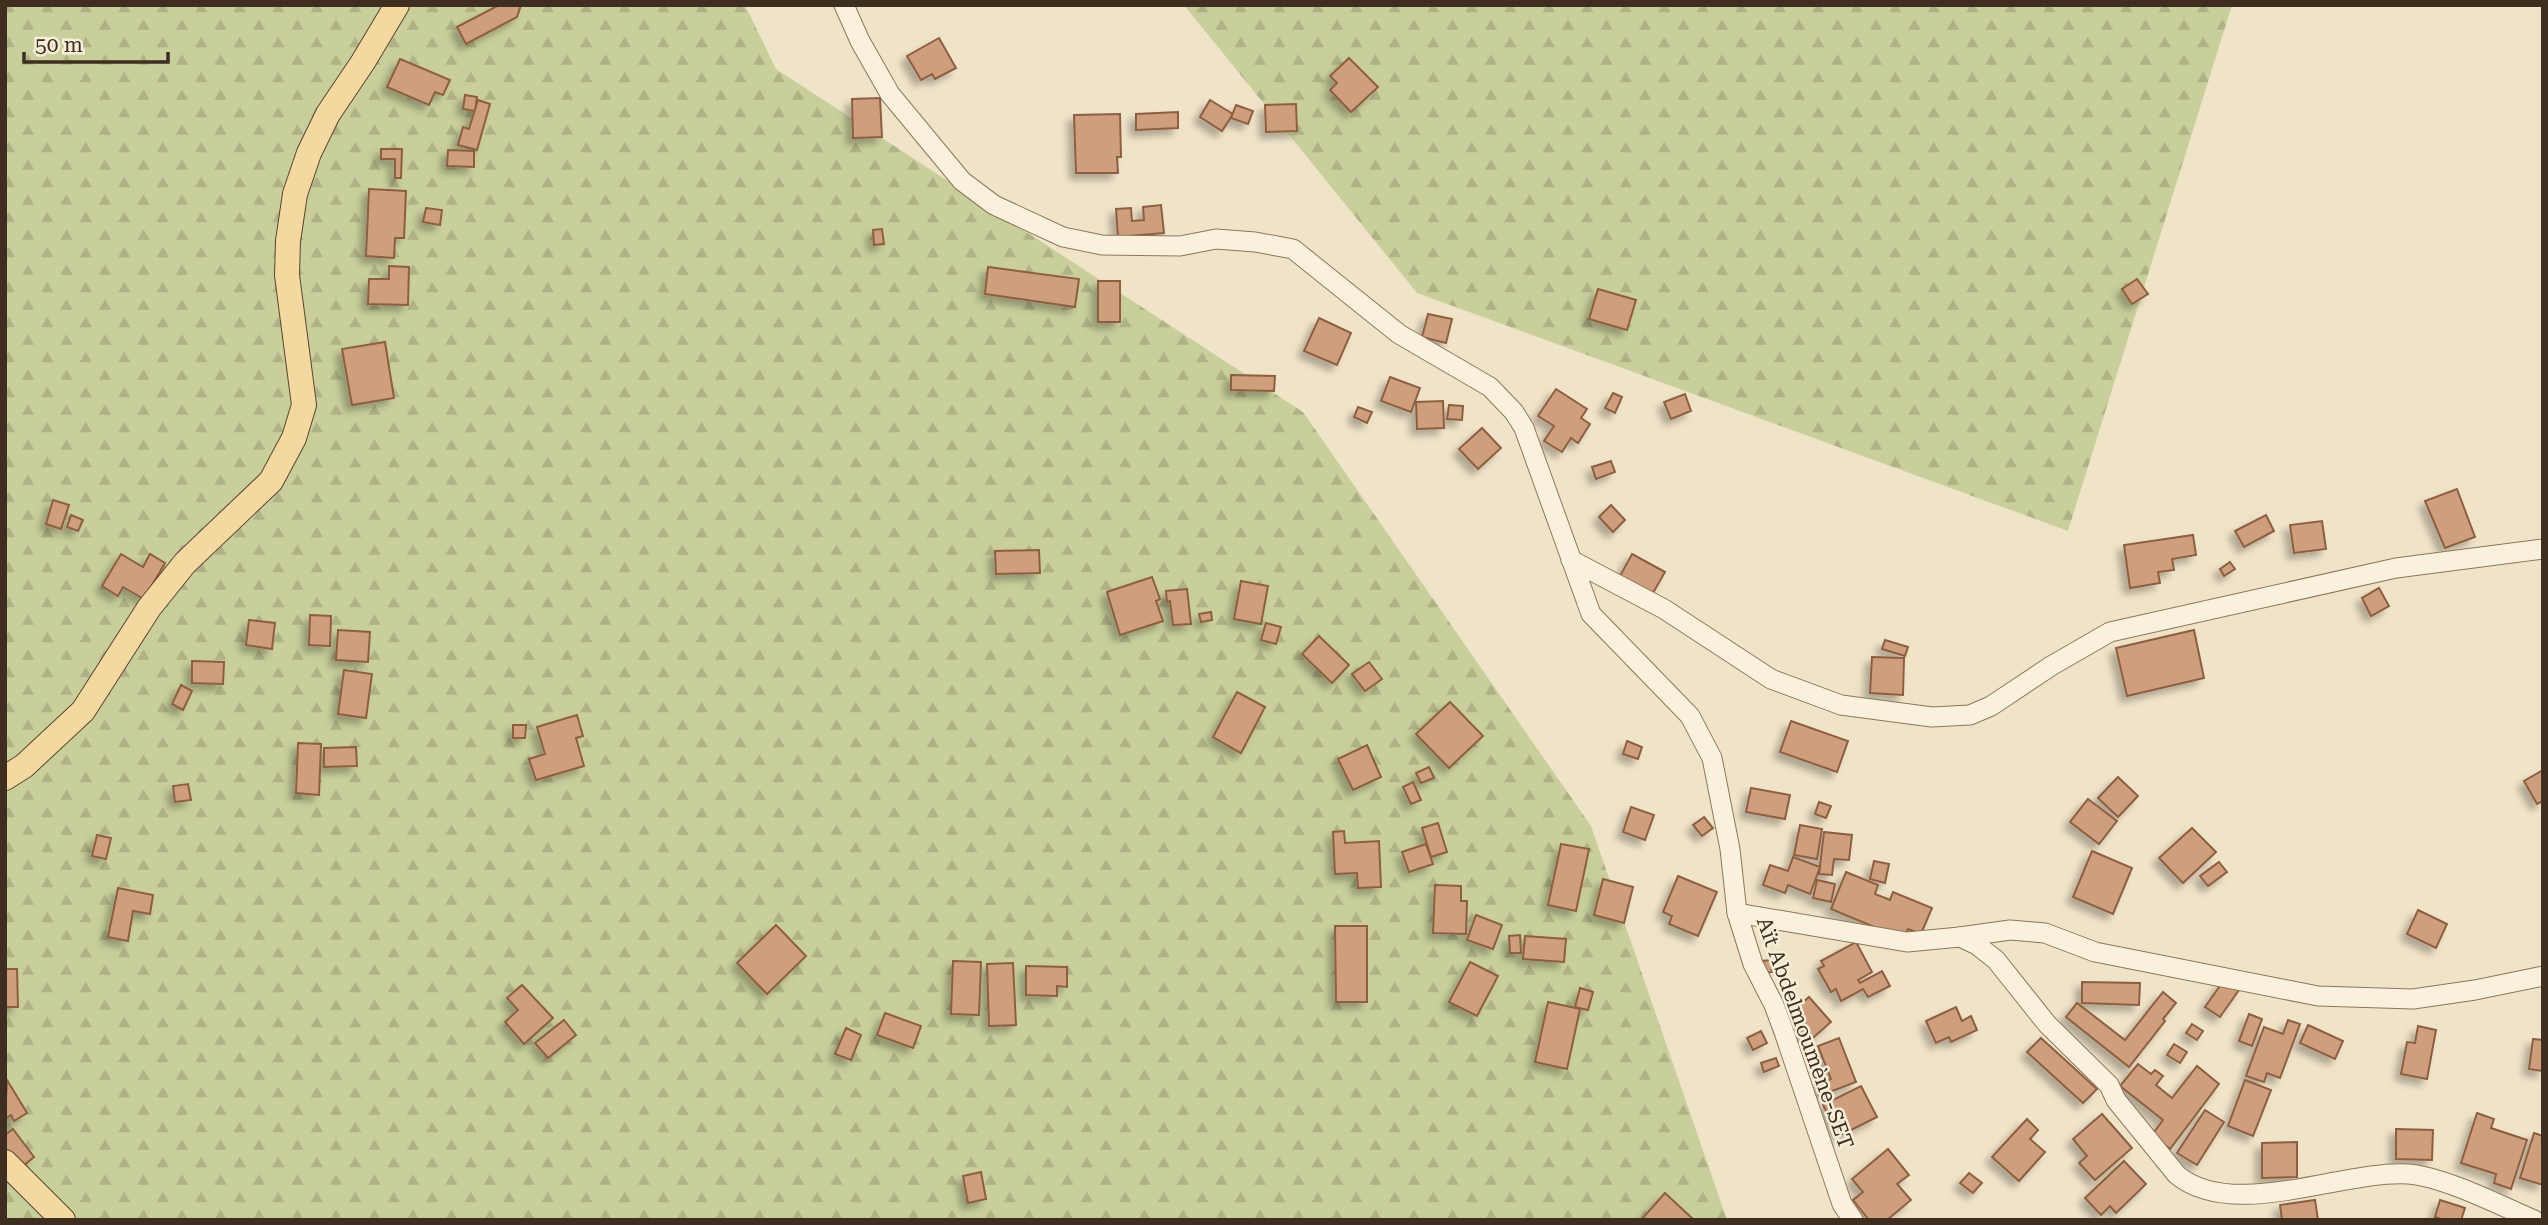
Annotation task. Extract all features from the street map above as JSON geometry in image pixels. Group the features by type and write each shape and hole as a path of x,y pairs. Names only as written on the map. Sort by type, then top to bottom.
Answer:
{"main road":[{"path":"5,778 24,766 83,711 149,608 185,563 271,481 295,438 304,405 288,275 288,241 295,194 309,153 328,114 397,5"},
{"path":"5,1162 63,1220"}],"street":[{"name":"Aït Abdelmoumène-SET","path":"844,5 860,41 890,94 962,181 994,205 1063,237 1102,245 1180,246 1216,239 1293,249 1399,334 1490,387 1514,412 1524,428 1591,614 1690,716 1712,758 1730,849 1737,913 1754,964 1784,1032 1842,1204 1853,1220"},
{"path":"1571,560 1664,609 1771,679 1841,705 1932,717 1970,715 1991,706 2051,666 2110,632 2396,568 2543,549"},
{"path":"1737,913 1907,942 2010,930 2045,933 2095,952 2318,996 2413,999 2543,976"},
{"path":"1960,937 1977,945 1996,960 2047,1024 2109,1085 2116,1100 2185,1182 2205,1190 2237,1194 2276,1192 2384,1174 2410,1174 2467,1192 2534,1220"}],"green space":[{"path":"5,5 745,5 776,69 1303,412 1591,826 1727,1220 5,1220"},
{"path":"1184,5 2232,5 2068,531 1417,293"}],"building":[{"path":"499,5 521,5 517,17 466,44 457,27"},
{"path":"939,38 956,68 935,79 932,74 921,80 907,56"},
{"path":"1349,58 1378,87 1351,112 1330,90 1337,83 1330,76"},
{"path":"400,59 450,80 443,95 435,92 429,105 387,87"},
{"path":"465,95 477,97 475,111 463,109"},
{"path":"880,98 882,137 853,138 852,99"},
{"path":"478,100 490,104 477,150 458,145 463,127 469,129"},
{"path":"1210,100 1233,114 1222,131 1200,117"},
{"path":"1296,104 1297,131 1266,132 1265,105"},
{"path":"1236,105 1253,111 1248,124 1231,118"},
{"path":"1178,112 1178,128 1136,130 1136,114"},
{"path":"1120,114 1121,157 1117,157 1118,173 1076,173 1074,115"},
{"path":"381,149 402,149 401,178 395,178 395,159 381,159"},
{"path":"448,150 474,151 474,167 447,166"},
{"path":"369,189 406,191 404,238 395,238 394,258 366,256"},
{"path":"1161,205 1164,233 1118,237 1116,209 1131,208 1132,221 1144,220 1143,207"},
{"path":"426,208 442,210 440,225 423,222"},
{"path":"882,229 884,244 874,245 873,230"},
{"path":"389,266 409,267 408,305 368,304 369,279 389,279"},
{"path":"988,267 1079,279 1075,307 985,294"},
{"path":"2137,279 2148,294 2132,304 2122,289"},
{"path":"1098,281 1120,281 1120,322 1098,322"},
{"path":"1598,289 1636,300 1627,330 1589,319"},
{"path":"1428,314 1452,319 1446,343 1422,337"},
{"path":"1319,318 1351,333 1337,365 1304,351"},
{"path":"385,342 394,398 352,405 342,349"},
{"path":"1231,375 1275,376 1274,391 1231,390"},
{"path":"1390,377 1420,388 1411,412 1381,401"},
{"path":"1556,389 1587,409 1581,418 1590,424 1578,443 1571,438 1562,452 1544,441 1554,426 1538,416"},
{"path":"1613,393 1622,397 1615,413 1605,408"},
{"path":"1685,394 1691,411 1671,419 1664,402"},
{"path":"1443,401 1444,428 1417,429 1416,402"},
{"path":"1449,405 1463,406 1462,420 1447,419"},
{"path":"1358,407 1372,412 1367,423 1354,417"},
{"path":"1482,428 1501,448 1478,469 1459,449"},
{"path":"1611,461 1615,472 1596,479 1592,467"},
{"path":"2457,489 2475,537 2445,548 2425,501"},
{"path":"53,500 69,505 61,529 46,524"},
{"path":"1611,505 1625,520 1613,532 1599,517"},
{"path":"71,515 83,520 78,531 67,527"},
{"path":"2266,515 2274,531 2244,547 2235,531"},
{"path":"2322,521 2326,549 2294,553 2290,525"},
{"path":"2193,535 2196,555 2172,559 2174,570 2158,572 2160,583 2130,588 2124,545"},
{"path":"1039,550 1040,573 996,574 995,551"},
{"path":"121,554 143,567 150,554 165,563 144,599 123,587 118,596 102,586"},
{"path":"1632,554 1665,572 1653,593 1620,576"},
{"path":"2230,562 2235,569 2224,576 2220,569"},
{"path":"1152,577 1160,599 1156,601 1163,621 1120,635 1107,592"},
{"path":"1241,581 1268,586 1261,624 1234,619"},
{"path":"2379,588 2389,606 2371,616 2362,598"},
{"path":"1187,589 1191,624 1173,625 1166,591"},
{"path":"1211,612 1212,620 1201,622 1199,614"},
{"path":"310,615 331,616 330,646 309,645"},
{"path":"249,620 275,623 272,649 246,645"},
{"path":"1266,623 1281,627 1276,644 1261,640"},
{"path":"338,630 370,632 368,662 336,660"},
{"path":"2194,630 2204,678 2127,696 2116,648"},
{"path":"1319,636 1349,665 1332,683 1302,654"},
{"path":"1885,640 1908,647 1905,656 1882,649"},
{"path":"1872,657 1904,658 1903,695 1870,693"},
{"path":"192,661 224,662 223,684 192,683"},
{"path":"1369,662 1382,679 1365,691 1352,674"},
{"path":"344,670 372,674 366,718 338,714"},
{"path":"181,685 192,691 183,710 172,704"},
{"path":"1237,692 1265,707 1241,753 1213,737"},
{"path":"1450,702 1483,736 1449,768 1416,734"},
{"path":"577,715 583,736 576,738 584,766 536,780 529,759 545,754 537,727"},
{"path":"1791,721 1848,741 1837,772 1780,752"},
{"path":"513,725 526,725 525,738 513,738"},
{"path":"1627,741 1642,747 1638,759 1623,754"},
{"path":"298,743 321,744 319,795 296,793"},
{"path":"1367,745 1381,777 1353,790 1338,759"},
{"path":"356,747 357,766 324,767 324,748"},
{"path":"1429,767 1434,778 1421,783 1416,773"},
{"path":"2543,770 2543,801 2537,804 2524,781"},
{"path":"2118,777 2138,796 2118,817 2098,798"},
{"path":"1413,782 1421,800 1411,804 1403,787"},
{"path":"188,784 191,800 175,802 173,786"},
{"path":"1751,788 1790,795 1785,819 1746,812"},
{"path":"2088,799 2117,821 2099,844 2070,822"},
{"path":"1819,802 1831,806 1826,818 1815,814"},
{"path":"1631,807 1654,815 1645,840 1623,832"},
{"path":"1704,817 1713,828 1702,836 1693,825"},
{"path":"1438,823 1447,852 1431,857 1422,828"},
{"path":"1800,825 1822,829 1817,859 1794,855"},
{"path":"2192,828 2216,852 2183,883 2159,858"},
{"path":"1344,831 1345,843 1379,841 1381,887 1358,888 1357,873 1335,874 1333,832"},
{"path":"1824,832 1852,835 1849,860 1834,859 1832,875 1819,874"},
{"path":"97,835 111,838 106,859 92,856"},
{"path":"1426,844 1433,864 1409,872 1402,852"},
{"path":"1561,844 1589,849 1576,911 1548,905"},
{"path":"2092,851 2132,868 2113,914 2073,897"},
{"path":"1793,857 1820,867 1810,894 1788,885 1785,893 1763,885 1770,865 1788,871"},
{"path":"1874,861 1889,864 1885,883 1870,879"},
{"path":"2219,862 2227,872 2208,886 2200,876"},
{"path":"1846,872 1878,885 1875,894 1890,900 1893,892 1932,908 1921,934 1908,929 1903,939 1831,909"},
{"path":"1678,876 1717,892 1698,936 1669,924 1672,916 1663,912"},
{"path":"1603,879 1633,887 1624,923 1594,915"},
{"path":"1817,880 1835,884 1831,902 1813,898"},
{"path":"1435,885 1461,886 1461,901 1467,901 1466,934 1433,933"},
{"path":"118,888 153,895 150,914 133,911 128,941 108,937"},
{"path":"2418,910 2447,924 2436,948 2407,934"},
{"path":"1476,915 1502,925 1493,949 1467,940"},
{"path":"776,925 806,956 767,994 737,963"},
{"path":"1335,926 1367,926 1367,1002 1336,1002"},
{"path":"1520,935 1521,953 1510,953 1509,936"},
{"path":"1525,936 1566,939 1564,962 1523,959"},
{"path":"1856,942 1872,972 1858,980 1860,983 1882,971 1890,986 1868,997 1863,989 1841,1001 1836,989 1831,992 1818,969 1824,966 1821,961"},
{"path":"1771,960 1772,972 1764,973 1762,961"},
{"path":"953,961 981,962 979,1015 951,1014"},
{"path":"1470,962 1498,976 1477,1016 1449,1002"},
{"path":"1013,963 1016,1025 989,1026 987,964"},
{"path":"1026,966 1067,967 1067,987 1057,986 1057,996 1026,995"},
{"path":"5,969 17,969 18,1007 5,1007"},
{"path":"2224,980 2239,990 2220,1017 2205,1007"},
{"path":"2082,982 2140,983 2139,1005 2082,1003"},
{"path":"522,985 553,1018 524,1044 505,1022 518,1010 507,998"},
{"path":"1580,988 1593,992 1588,1010 1575,1007"},
{"path":"2163,992 2176,1003 2129,1067 2066,1017 2077,1003 2125,1040"},
{"path":"1809,997 1831,1022 1808,1042 1786,1017"},
{"path":"1548,1002 1580,1009 1567,1069 1535,1062"},
{"path":"1956,1007 1962,1021 1971,1016 1977,1030 1951,1042 1949,1037 1936,1043 1926,1021"},
{"path":"885,1013 921,1026 913,1048 877,1035"},
{"path":"2249,1014 2262,1019 2252,1046 2239,1041"},
{"path":"564,1020 576,1035 548,1058 535,1043"},
{"path":"2288,1020 2300,1024 2280,1078 2267,1073 2264,1082 2246,1076 2264,1027 2283,1034"},
{"path":"2192,1024 2203,1031 2197,1040 2186,1033"},
{"path":"2308,1025 2343,1041 2335,1059 2300,1043"},
{"path":"2418,1026 2436,1030 2427,1079 2401,1074 2407,1042 2415,1043"},
{"path":"846,1028 861,1035 851,1060 835,1054"},
{"path":"1761,1031 1767,1043 1753,1050 1747,1038"},
{"path":"1839,1038 1856,1082 1819,1096 1815,1086 1831,1079 1818,1046"},
{"path":"2041,1038 2097,1089 2083,1103 2027,1052"},
{"path":"2533,1039 2543,1040 2543,1071 2529,1069"},
{"path":"2174,1044 2187,1052 2180,1063 2167,1055"},
{"path":"1776,1058 1779,1066 1764,1072 1761,1063"},
{"path":"2138,1064 2151,1074 2155,1070 2163,1076 2156,1085 2172,1098 2197,1066 2219,1084 2170,1149 2152,1135 2163,1120 2120,1086"},
{"path":"7,1080 27,1113 14,1121 11,1115 5,1119"},
{"path":"2245,1080 2271,1090 2253,1136 2228,1126"},
{"path":"1861,1086 1877,1117 1839,1136 1823,1105"},
{"path":"2205,1110 2224,1122 2197,1165 2177,1153"},
{"path":"2477,1113 2494,1119 2491,1128 2527,1140 2511,1189 2494,1183 2496,1174 2461,1163"},
{"path":"2102,1114 2132,1148 2095,1180 2079,1163 2087,1156 2073,1139"},
{"path":"2027,1119 2038,1130 2030,1139 2045,1152 2019,1181 1992,1157"},
{"path":"13,1129 34,1157 6,1180 5,1135"},
{"path":"2396,1129 2433,1130 2432,1160 2396,1159"},
{"path":"2534,1133 2543,1136 2543,1185 2520,1178"},
{"path":"2297,1142 2297,1177 2262,1178 2262,1143"},
{"path":"1888,1149 1909,1175 1897,1184 1911,1200 1887,1220 1869,1220 1853,1200 1863,1192 1852,1179"},
{"path":"2124,1161 2146,1184 2116,1213 2110,1206 2101,1215 2085,1198"},
{"path":"981,1172 986,1199 968,1203 963,1176"},
{"path":"1969,1173 1982,1183 1973,1193 1960,1183"},
{"path":"1665,1193 1693,1219 1693,1220 1641,1220"},
{"path":"2315,1200 2318,1220 2282,1220 2280,1205"},
{"path":"2440,1200 2465,1208 2461,1220 2435,1217"}]}
